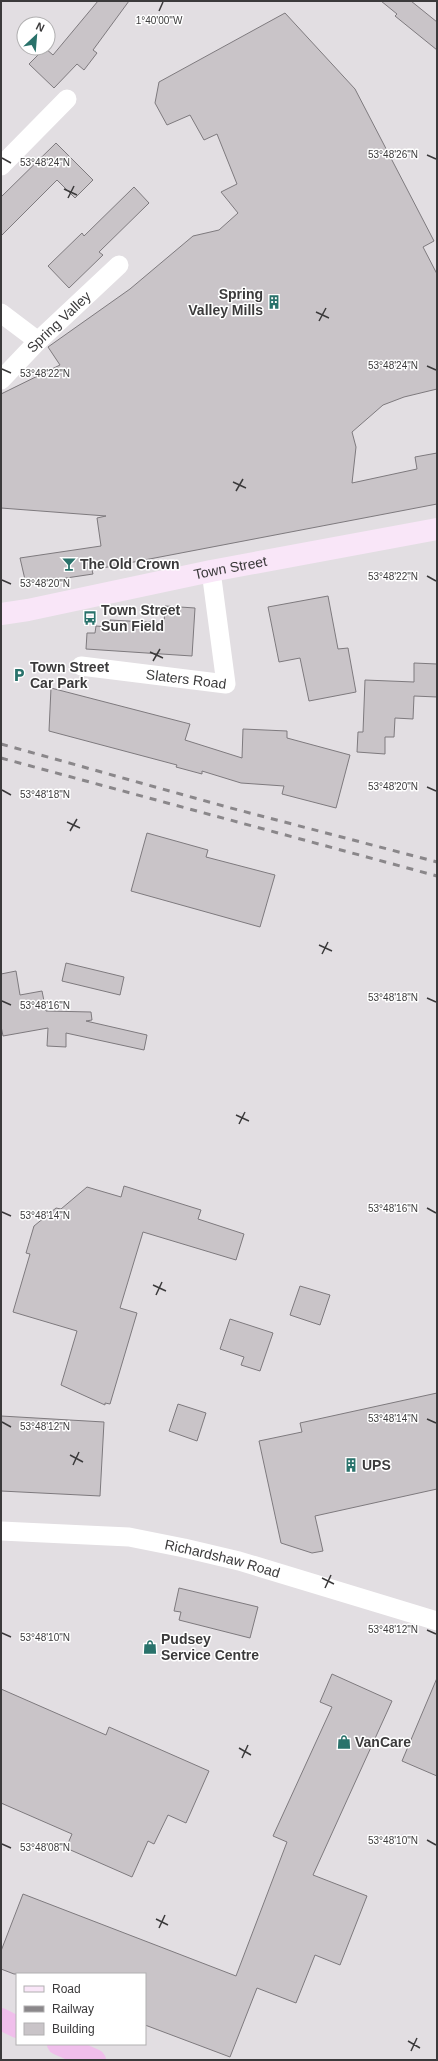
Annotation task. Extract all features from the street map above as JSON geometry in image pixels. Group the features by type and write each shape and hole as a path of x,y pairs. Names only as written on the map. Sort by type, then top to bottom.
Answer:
{"highway":[{"path":"1,2019 16,2026"},
{"path":"60,2045 95,2060"}],"main road":[{"name":"Town Street","path":"1,614 28,610 211,571 437,529"}],"street":[{"path":"1,166 67,99"},
{"name":"Spring Valley","path":"1,380 38,341 119,265"},
{"path":"1,313 38,341"},
{"name":"Slaters Road","path":"80,666 226,684 211,571"},
{"name":"Richardshaw Road","path":"1,1531 129,1538 184,1548 239,1561 437,1621"}],"building":[{"path":"98,1 129,1 93,50 97,53 84,70 77,64 54,88 29,64 37,56 56,56 56,51"},
{"path":"381,1 411,1 437,22 437,50 395,16 397,14"},
{"name":"Spring Valley Mills","path":"285,13 355,89 434,241 423,247 437,274 437,389 404,397 383,405 352,432 356,447 352,483 417,469 415,457 437,453 437,504 92,570 93,574 26,584 20,558 101,546 97,518 106,516 1,508 1,394 60,365 48,347 130,289 193,236 219,230 238,213 221,192 237,184 217,134 204,140 190,115 167,125 155,103 159,82"},
{"path":"56,143 93,180 75,198 57,180 1,236 1,197"},
{"path":"134,187 149,203 99,252 103,255 69,288 48,266 82,233 84,236"},
{"path":"328,596 338,649 348,648 356,692 309,701 300,658 279,662 268,607"},
{"path":"165,606 195,608 192,656 86,649 87,633 95,633 96,626 109,627 110,620 164,623"},
{"path":"414,663 437,664 437,697 414,696 413,719 395,718 394,737 385,737 385,754 357,752 358,732 363,732 365,680 414,682"},
{"path":"51,688 190,724 185,740 242,758 243,729 287,731 287,738 350,755 336,808 282,794 284,786 241,783 202,771 202,774 176,767 177,765 49,731"},
{"path":"147,833 208,850 206,857 275,875 260,927 131,891"},
{"path":"66,963 124,977 120,995 62,981"},
{"path":"16,971 20,995 42,991 46,1011 91,1012 92,1020 86,1021 147,1035 144,1050 66,1033 66,1047 47,1046 48,1028 3,1036 1,1026 1,974"},
{"path":"124,1186 201,1210 198,1219 244,1234 236,1260 143,1232 120,1308 137,1313 110,1404 105,1403 105,1405 61,1385 77,1331 13,1312 30,1254 26,1253 34,1226 56,1208 61,1209 87,1187 121,1197"},
{"path":"300,1286 330,1295 320,1325 290,1315"},
{"path":"230,1319 273,1333 260,1371 241,1365 244,1357 220,1349"},
{"name":"UPS","path":"437,1393 437,1489 315,1516 323,1551 312,1553 281,1543 259,1441 302,1432 300,1423"},
{"path":"178,1404 206,1413 197,1441 169,1431"},
{"path":"1,1416 104,1422 100,1496 1,1491"},
{"path":"179,1588 258,1607 250,1638 179,1620 181,1612 174,1611"},
{"path":"332,1674 392,1701 313,1875 367,1896 340,1965 315,1955 296,2003 257,1988 230,2057 146,2025 146,1973 14,1974 1,1969 1,1951 23,1894 236,1976 287,1842 273,1836 332,1707 320,1702"},
{"path":"437,1678 437,1776 402,1761"},
{"path":"1,1689 106,1735 109,1727 209,1771 186,1823 168,1815 154,1844 148,1841 132,1877 66,1848 72,1834 1,1803"}],"railway":[{"path":"1,744 227,807 437,862"},
{"path":"1,758 437,876"}],"place":[{"name":"Spring Valley Mills","path":"274,302"},
{"name":"The Old Crown","path":"69,564"},
{"name":"Town Street Sun Field","path":"90,618"},
{"name":"Town Street Car Park","path":"19,675"},
{"name":"UPS","path":"351,1465"},
{"name":"Pudsey Service Centre","path":"150,1647"},
{"name":"VanCare","path":"344,1742"}]}
